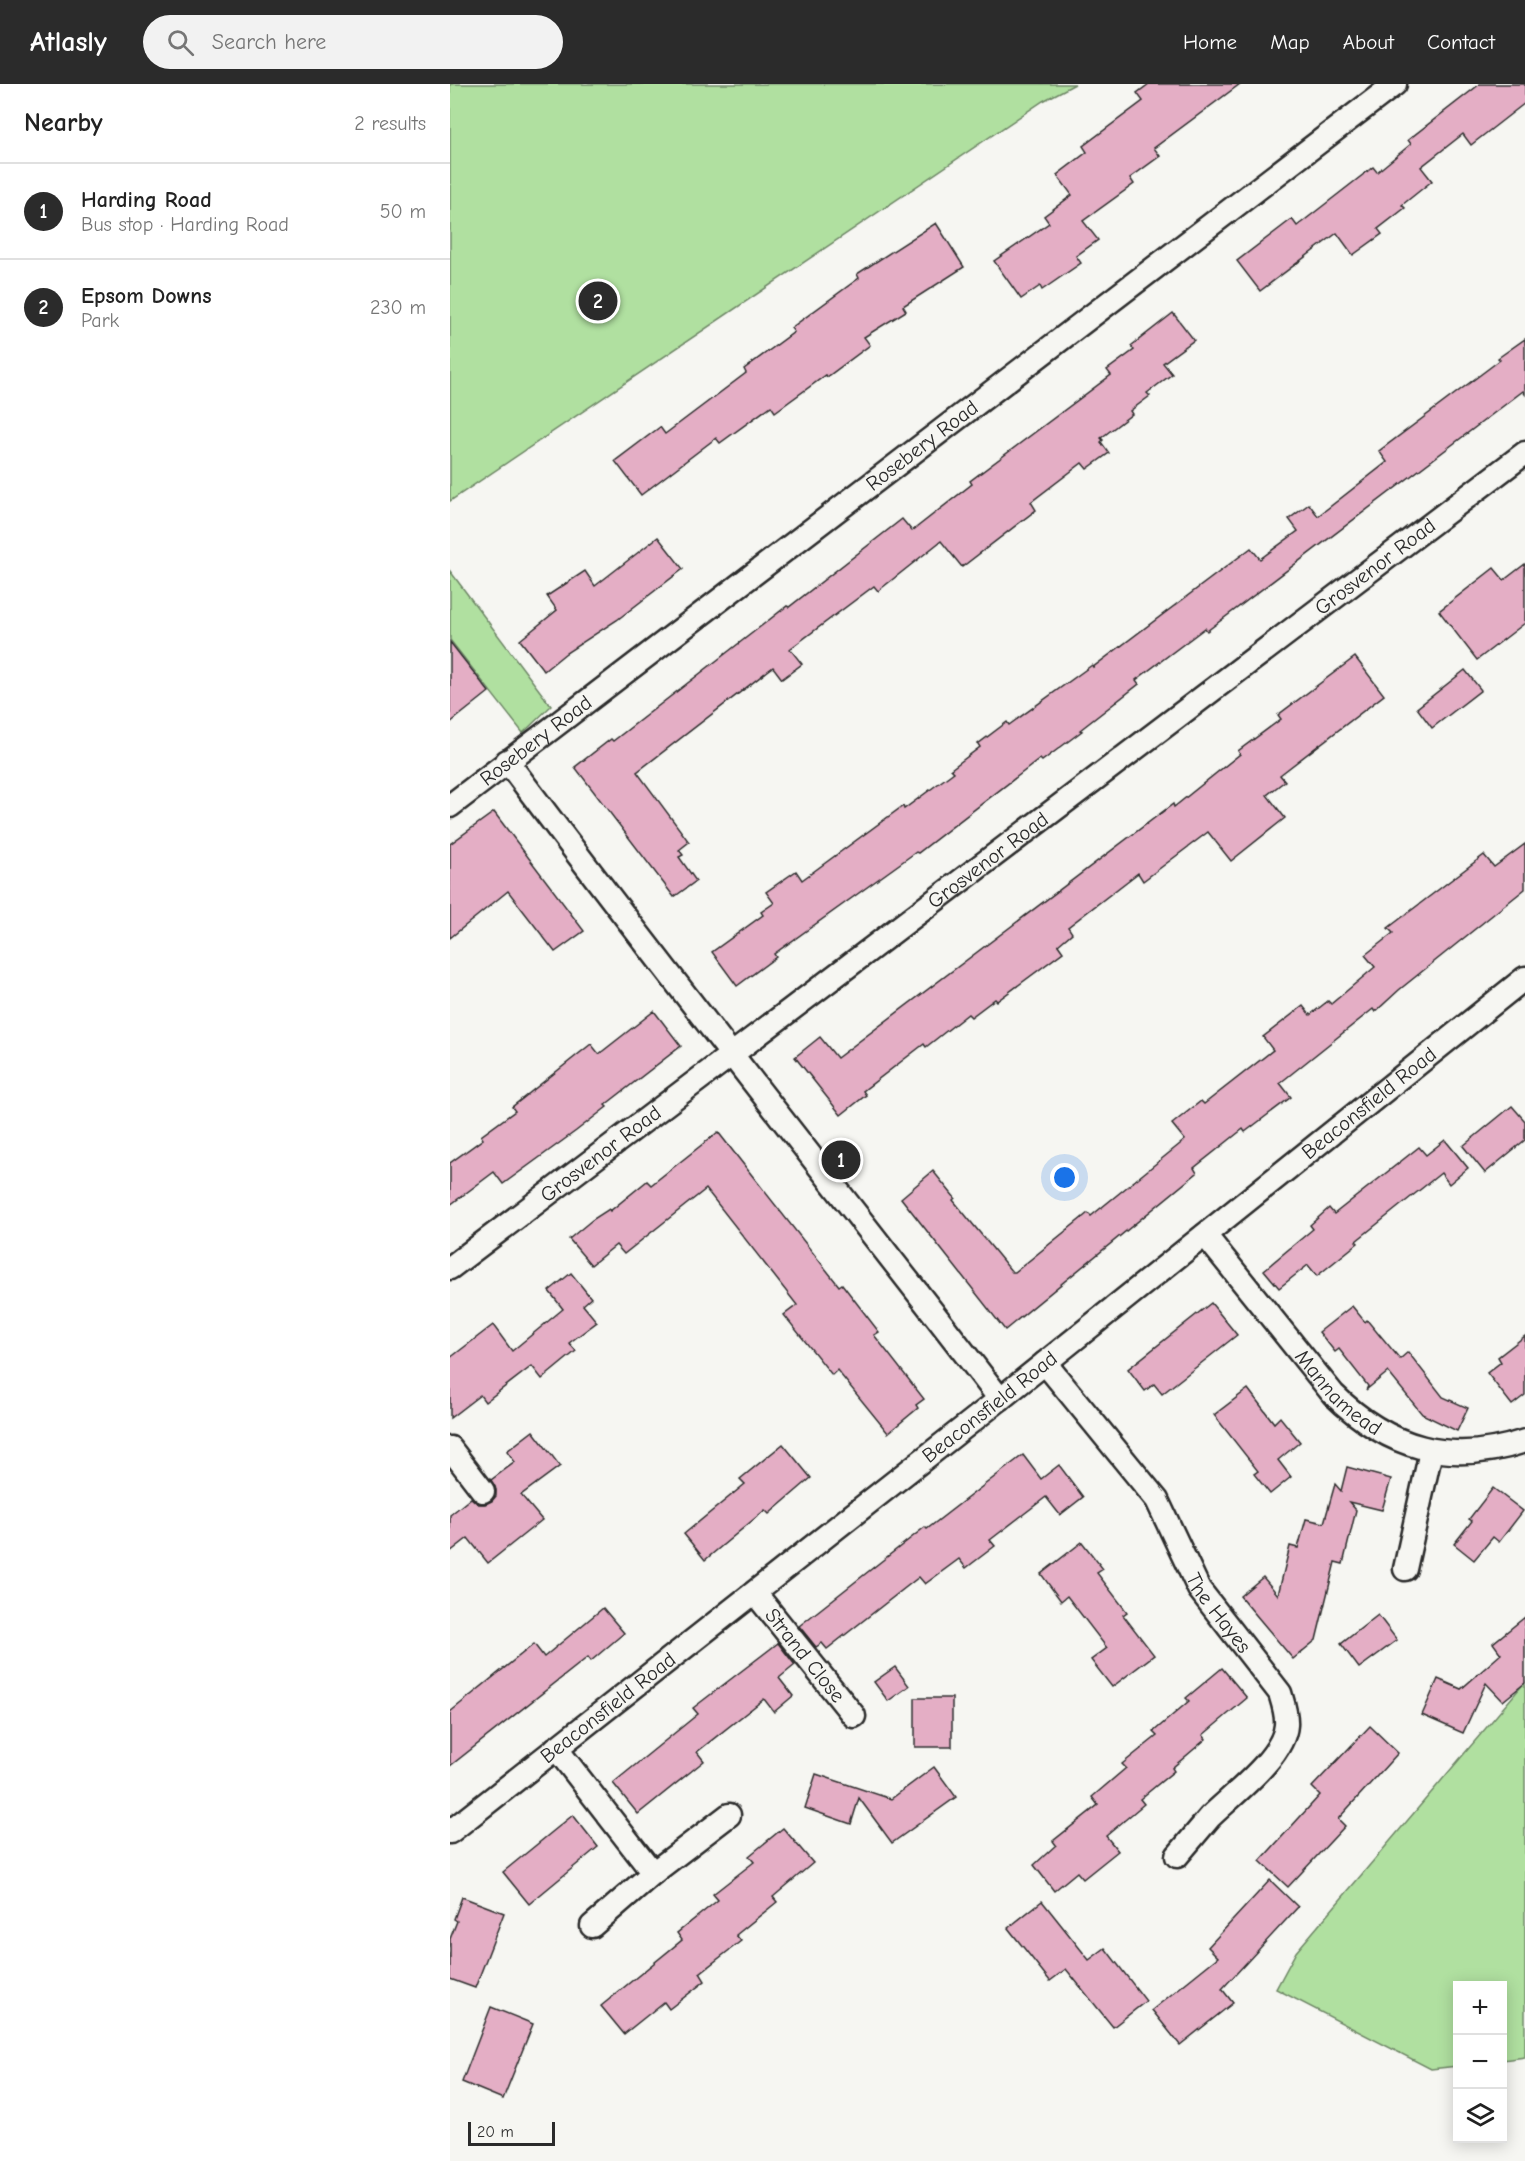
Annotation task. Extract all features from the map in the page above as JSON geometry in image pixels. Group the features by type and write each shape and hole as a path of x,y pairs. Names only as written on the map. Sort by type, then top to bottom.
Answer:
{"street":[{"name":"Rosebery Road","path":"450,806 1395,84"},
{"name":"Grosvenor Road","path":"450,1268 1525,453"},
{"path":"507,762 1000,1399"},
{"name":"Beaconsfield Road","path":"450,1832 1000,1399 1525,978"},
{"name":"Mannamead","path":"1204,1235 1333,1394 1352,1413 1381,1432 1407,1444 1431,1450 1466,1453 1500,1449 1525,1441"},
{"name":"The Hayes","path":"1045,1363 1157,1500 1199,1589 1280,1693 1285,1709 1286,1727 1277,1747 1261,1770 1212,1816 1177,1856"},
{"path":"450,1449 483,1491"},
{"path":"1405,1569 1431,1450"},
{"name":"Strand Close","path":"755,1593 854,1716"},
{"path":"556,1748 654,1873"},
{"path":"592,1926 654,1873 729,1815"}],"green space":[{"path":"450,84 1075,84 1043,101 450,501"},
{"path":"450,571 551,706 523,733 450,640"},
{"path":"1525,1682 1525,2057 1507,2059 1507,1981 1453,1981 1453,2066 1431,2069 1276,1989 1296,1952"}],"building":[{"path":"1149,84 1240,84 1154,148 1160,156 1130,178 1134,184 1083,221 1098,240 1076,256 1081,263 1042,290 1040,286 1021,299 994,261 1049,223 1044,216 1072,195 1057,175 1087,152 1083,146 1143,101 1137,93"},
{"path":"1480,84 1525,84 1525,103 1471,145 1463,134 1421,167 1432,181 1402,205 1405,208 1378,229 1382,234 1353,255 1337,233 1260,291 1237,261 1292,219 1297,226 1373,167 1377,172 1411,144 1408,140"},
{"path":"936,223 964,267 903,306 906,311 864,337 870,345 827,377 826,375 775,412 771,406 720,443 716,438 641,495 615,461 660,427 665,434 746,373 744,369 794,332 791,328 859,278 857,274"},
{"path":"1173,313 1194,340 1163,363 1172,374 1147,393 1150,396 1130,411 1132,414 1101,438 1103,440 1101,442 1109,453 1087,469 1082,463 1031,502 1036,510 962,567 941,541 878,591 874,586 790,649 802,664 782,679 773,667 637,772 689,842 679,850 683,855 679,857 696,881 674,897 575,767 611,739 613,741 902,519 912,531 972,484 970,481 1111,375 1107,370 1134,350 1131,346"},
{"path":"1525,339 1525,394 1523,391 1207,631 1205,628 1136,680 1139,684 1080,730 1082,731 1042,761 1040,759 918,853 916,852 774,954 776,957 737,986 712,952 763,915 761,912 774,903 766,892 796,871 802,880 903,806 904,809 954,772 951,769 1007,722 1009,725 1092,665 1093,667 1251,548 1260,559 1298,531 1289,519 1309,504 1318,516 1387,462 1379,451"},
{"path":"658,537 683,569 617,620 566,653 544,671 520,640 557,610 547,596 585,571 595,586"},
{"path":"1525,564 1525,623 1477,660 1439,611 1494,568 1504,580"},
{"path":"450,642 489,692 450,723"},
{"path":"1355,657 1384,695 1280,775 1285,781 1267,795 1285,818 1231,861 1208,832 1143,881 1138,873 1068,927 1072,933 1058,945 1063,952 997,1001 995,999 971,1017 968,1014 926,1047 924,1044 863,1091 866,1095 841,1115 795,1057 820,1037 837,1058 1173,804 1174,807 1240,754 1238,751 1281,719 1278,715"},
{"path":"1465,670 1481,690 1432,728 1417,708"},
{"path":"494,812 584,931 555,952 508,891 450,938 450,844"},
{"path":"1525,844 1525,889 1375,1012 1373,1009 1280,1083 1291,1097 1245,1132 1243,1129 1194,1168 1197,1173 1005,1330 901,1198 933,1171 955,1198 953,1200 1012,1272 1015,1272 1088,1213 1091,1216 1185,1140 1172,1124 1201,1101 1204,1104 1273,1050 1263,1037 1303,1006 1310,1015 1328,1001 1331,1004 1375,967 1365,955 1393,933 1388,928 1484,855 1494,867"},
{"path":"654,1011 681,1046 605,1105 607,1107 503,1184 494,1172 450,1205 450,1163 483,1139 481,1136 515,1111 512,1107 591,1044 599,1054"},
{"path":"1512,1106 1525,1121 1525,1140 1485,1173 1463,1146"},
{"path":"718,1132 839,1286 842,1284 879,1332 874,1335 924,1399 916,1405 918,1408 888,1433 837,1370 832,1375 784,1315 797,1305 706,1189 624,1254 616,1245 591,1265 569,1239 592,1220 609,1209 610,1211 647,1181 651,1185"},
{"path":"1445,1140 1468,1168 1449,1184 1441,1173 1356,1241 1358,1243 1317,1276 1308,1265 1279,1288 1264,1270 1313,1229 1310,1225 1329,1208 1334,1214 1419,1147 1426,1155"},
{"path":"571,1273 591,1298 583,1305 597,1322 569,1343 576,1351 542,1379 532,1366 485,1402 480,1395 450,1418 450,1358 493,1325 512,1351 563,1309 549,1291"},
{"path":"1211,1303 1237,1335 1162,1394 1154,1384 1145,1391 1128,1369"},
{"path":"1352,1306 1400,1359 1408,1352 1443,1397 1468,1408 1457,1431 1422,1414 1388,1372 1366,1390 1368,1386 1339,1349 1335,1352 1319,1332"},
{"path":"1525,1336 1525,1395 1512,1405 1487,1373 1501,1362 1498,1357"},
{"path":"1248,1389 1274,1423 1280,1417 1300,1442 1278,1460 1291,1477 1270,1494 1254,1474 1258,1471 1214,1415"},
{"path":"533,1431 560,1466 521,1495 542,1520 488,1563 468,1538 450,1552 450,1515 471,1498 478,1504 492,1501 496,1496 496,1490 491,1480 515,1462 507,1451"},
{"path":"783,1444 811,1478 769,1514 765,1510 705,1560 684,1534 745,1484 740,1479"},
{"path":"1023,1455 1041,1479 1059,1465 1083,1497 1060,1515 1046,1497 990,1540 995,1546 966,1568 959,1559 925,1584 919,1577 827,1649 822,1643 816,1647 799,1626 925,1527 927,1529"},
{"path":"1347,1467 1391,1479 1382,1510 1349,1502 1356,1510 1343,1564 1335,1562 1316,1640 1293,1659 1240,1596 1263,1577 1278,1595 1290,1546 1298,1548 1306,1519 1324,1523 1335,1484 1341,1491"},
{"path":"1493,1488 1523,1511 1499,1542 1493,1537 1474,1560 1454,1544 1472,1521 1469,1519"},
{"path":"1082,1542 1103,1569 1097,1573 1127,1612 1123,1615 1154,1655 1112,1687 1091,1660 1107,1648 1067,1596 1061,1601 1041,1574"},
{"path":"603,1608 624,1633 591,1661 588,1657 450,1766 450,1712 534,1644 544,1657"},
{"path":"1378,1615 1397,1640 1359,1668 1341,1644"},
{"path":"1525,1617 1525,1683 1503,1701 1486,1683 1463,1733 1422,1715 1438,1679 1461,1689 1501,1654 1493,1643"},
{"path":"778,1643 795,1665 779,1678 793,1696 774,1712 764,1699 697,1752 704,1761 638,1814 613,1783 698,1714 693,1708"},
{"path":"895,1667 909,1686 888,1701 874,1682"},
{"path":"1222,1668 1247,1698 1203,1735 1206,1739 1172,1768 1174,1771 1140,1799 1144,1804 1106,1836 1118,1851 1083,1879 1077,1872 1054,1891 1034,1865 1056,1845 1053,1841 1098,1805 1092,1797 1126,1768 1122,1764 1157,1736 1153,1732 1189,1701 1186,1698"},
{"path":"915,1698 952,1698 952,1747 915,1747"},
{"path":"1370,1726 1398,1753 1338,1819 1345,1826 1288,1887 1260,1861 1320,1795 1312,1787"},
{"path":"934,1767 956,1797 892,1843 859,1798 851,1824 805,1808 816,1774 891,1799"},
{"path":"573,1815 598,1847 529,1904 503,1872"},
{"path":"783,1828 813,1863 773,1897 777,1902 736,1935 741,1941 700,1973 705,1981 669,2009 664,2002 624,2034 601,2006 682,1940 677,1933 718,1900 713,1894 754,1862 749,1856"},
{"path":"1270,1880 1298,1907 1222,1989 1233,2003 1180,2045 1152,2010 1218,1957 1208,1947"},
{"path":"462,1897 504,1913 475,1988 450,1979 450,1939"},
{"path":"1042,1901 1089,1960 1105,1948 1146,2001 1113,2027 1066,1969 1050,1981 1008,1928"},
{"path":"491,2007 533,2024 503,2099 462,2082"}],"place":[{"name":"Epsom Downs","path":"598,301"},
{"name":"Harding Road","path":"841,1160"}]}
